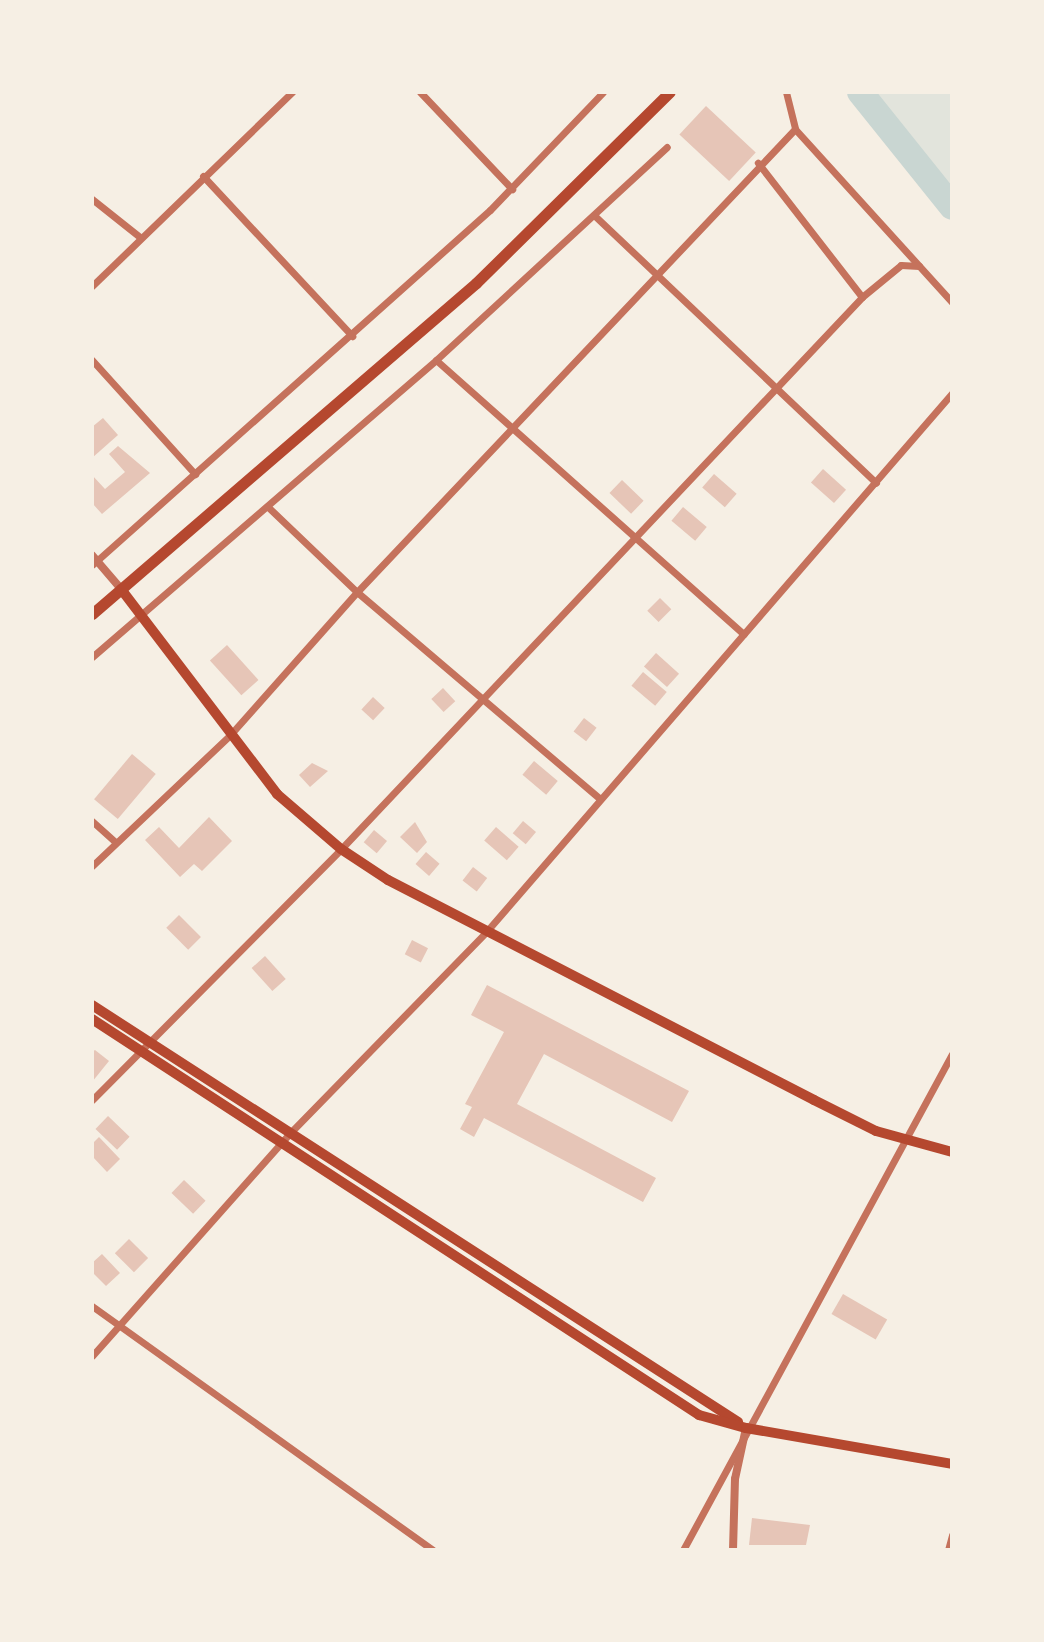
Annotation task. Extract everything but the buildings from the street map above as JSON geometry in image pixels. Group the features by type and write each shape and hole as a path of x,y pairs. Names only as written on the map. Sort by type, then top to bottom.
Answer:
{"highway":[{"path":"92,614 476,283 670,92"}],"main road":[{"path":"121,589 277,794 341,849 486,932 814,1100 908,1142 952,1152"},
{"path":"92,1005 281,1144 699,1415 746,1428 952,1464"},
{"path":"92,1019 144,1046 290,1133 746,1428"}],"street":[{"path":"92,286 292,92"},
{"path":"420,92 512,189"},
{"path":"121,589 94,560 352,336 512,189 603,92"},
{"path":"786,92 795,129 952,302"},
{"path":"92,866 230,735 357,592 656,277 758,163 795,129"},
{"path":"92,657 436,360 596,217 667,147"},
{"path":"758,163 862,297"},
{"path":"203,176 352,336"},
{"path":"92,199 140,237"},
{"path":"596,217 876,483"},
{"path":"92,1100 341,849 480,698 862,297 901,265 919,266"},
{"path":"92,360 195,474"},
{"path":"436,360 744,634"},
{"path":"92,1356 290,1133 486,932 952,393"},
{"path":"268,507 357,592 600,799"},
{"path":"92,821 115,842"},
{"path":"683,1550 746,1428 908,1142 952,1054"},
{"path":"92,1306 433,1550"},
{"path":"733,1550 735,1479 746,1428"},
{"path":"948,1550 952,1535"}],"shaded area":[{"path":"860,92 952,92 952,207"}],"waterway":[{"path":"860,92 952,207"}]}
